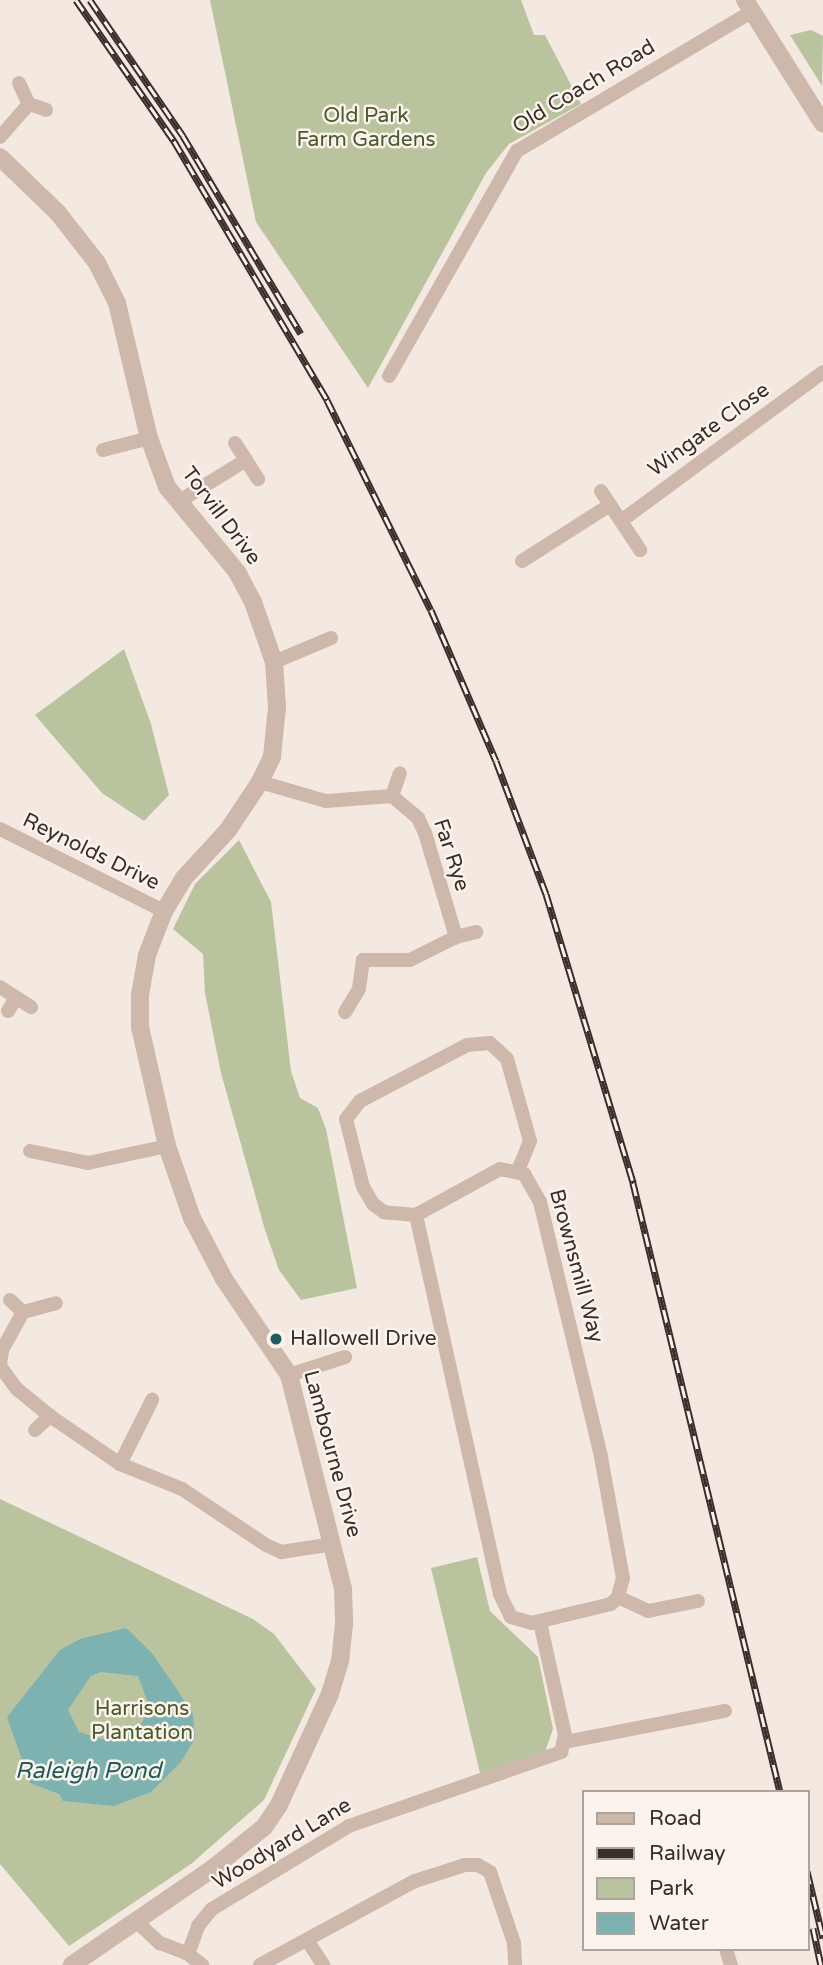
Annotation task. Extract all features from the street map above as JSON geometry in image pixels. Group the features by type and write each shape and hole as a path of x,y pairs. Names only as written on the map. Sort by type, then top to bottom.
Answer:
{"street":[{"path":"748,6 823,124"},
{"name":"Old Coach Road","path":"389,376 517,151 748,6"},
{"path":"19,83 29,104 46,110"},
{"path":"0,137 29,104"},
{"name":"Torvill Drive","path":"0,157 58,213 97,263 117,303 149,438 167,487 237,572 253,602 274,662 277,707 272,757 260,782"},
{"name":"Wingate Close","path":"621,521 823,372"},
{"path":"103,450 149,438"},
{"path":"235,443 258,479"},
{"path":"178,502 246,460"},
{"path":"601,491 640,550"},
{"path":"522,561 610,505"},
{"path":"274,662 331,638"},
{"path":"260,782 326,801 391,796 400,773"},
{"name":"Lambourne Drive","path":"72,1965 236,1851 264,1827 278,1805 340,1661 343,1589 289,1375 224,1279 192,1218 167,1146 145,1054 140,995 147,955 164,911 184,878 228,830 260,782"},
{"name":"Far Rye","path":"391,796 418,818 425,833 456,937"},
{"name":"Reynolds Drive","path":"2,834 164,911"},
{"path":"345,1012 359,989 363,960 410,960 456,937 476,932"},
{"path":"0,987 31,1007"},
{"path":"8,1011 16,998"},
{"path":"490,1043 507,1059 530,1141 518,1170 488,1172 415,1215 384,1212 373,1204 363,1187 346,1119 360,1101 467,1045 490,1043"},
{"path":"30,1151 60,1161 88,1163 167,1146"},
{"name":"Brownsmill Way","path":"518,1170 529,1180 540,1202 569,1312 622,1567 618,1597"},
{"path":"415,1215 500,1594 511,1617 540,1622 603,1607 618,1597 648,1611 698,1601"},
{"path":"10,1300 23,1312"},
{"path":"57,1303 23,1312 2,1350 0,1366 17,1389 50,1416 120,1464 182,1489 281,1552 333,1544"},
{"path":"289,1375 345,1357"},
{"path":"120,1464 152,1400"},
{"path":"35,1430 50,1416"},
{"path":"540,1622 564,1743"},
{"name":"Woodyard Lane","path":"188,1954 198,1926 212,1909 349,1826 564,1743 725,1711"},
{"path":"260,1965 415,1881 478,1865 490,1872 496,1886 514,1943 515,1965"},
{"path":"136,1921 160,1944 188,1954 202,1965"},
{"path":"307,1940 323,1965"}],"green space":[{"name":"Old Park Farm Gardens","path":"210,0 521,0 534,35 545,35 581,104 509,144 486,173 368,388 256,222"},
{"path":"811,30 823,36 822,86 790,35"},
{"path":"124,649 151,724 169,795 144,821 102,793 35,715"},
{"path":"239,840 271,902 291,1071 300,1098 318,1108 326,1129 357,1288 301,1300 279,1270 265,1230 221,1073 205,993 203,954 173,929 195,884"},
{"name":"Harrisons Plantation","path":"0,1499 253,1619 274,1634 316,1689 264,1800 191,1864 69,1946 0,1864"},
{"path":"477,1557 490,1611 538,1657 553,1729 545,1752 480,1773 431,1568"}],"water":[{"name":"Raleigh Pond","path":"126,1628 152,1653 193,1715 195,1738 181,1762 151,1792 114,1806 63,1801 59,1794 30,1783 7,1717 60,1650 80,1639","holes":["101,1672 138,1676 149,1706 142,1723 105,1740 79,1732 68,1710 91,1676"]}],"railway":[{"path":"76,0 174,141 327,400 431,610 496,761 546,894 633,1183 780,1790"},
{"path":"90,0 183,136 301,334"},
{"path":"809,1879 823,1938"},
{"path":"813,1928 821,1965"}],"place":[{"name":"Hallowell Drive","path":"276,1339"}]}
